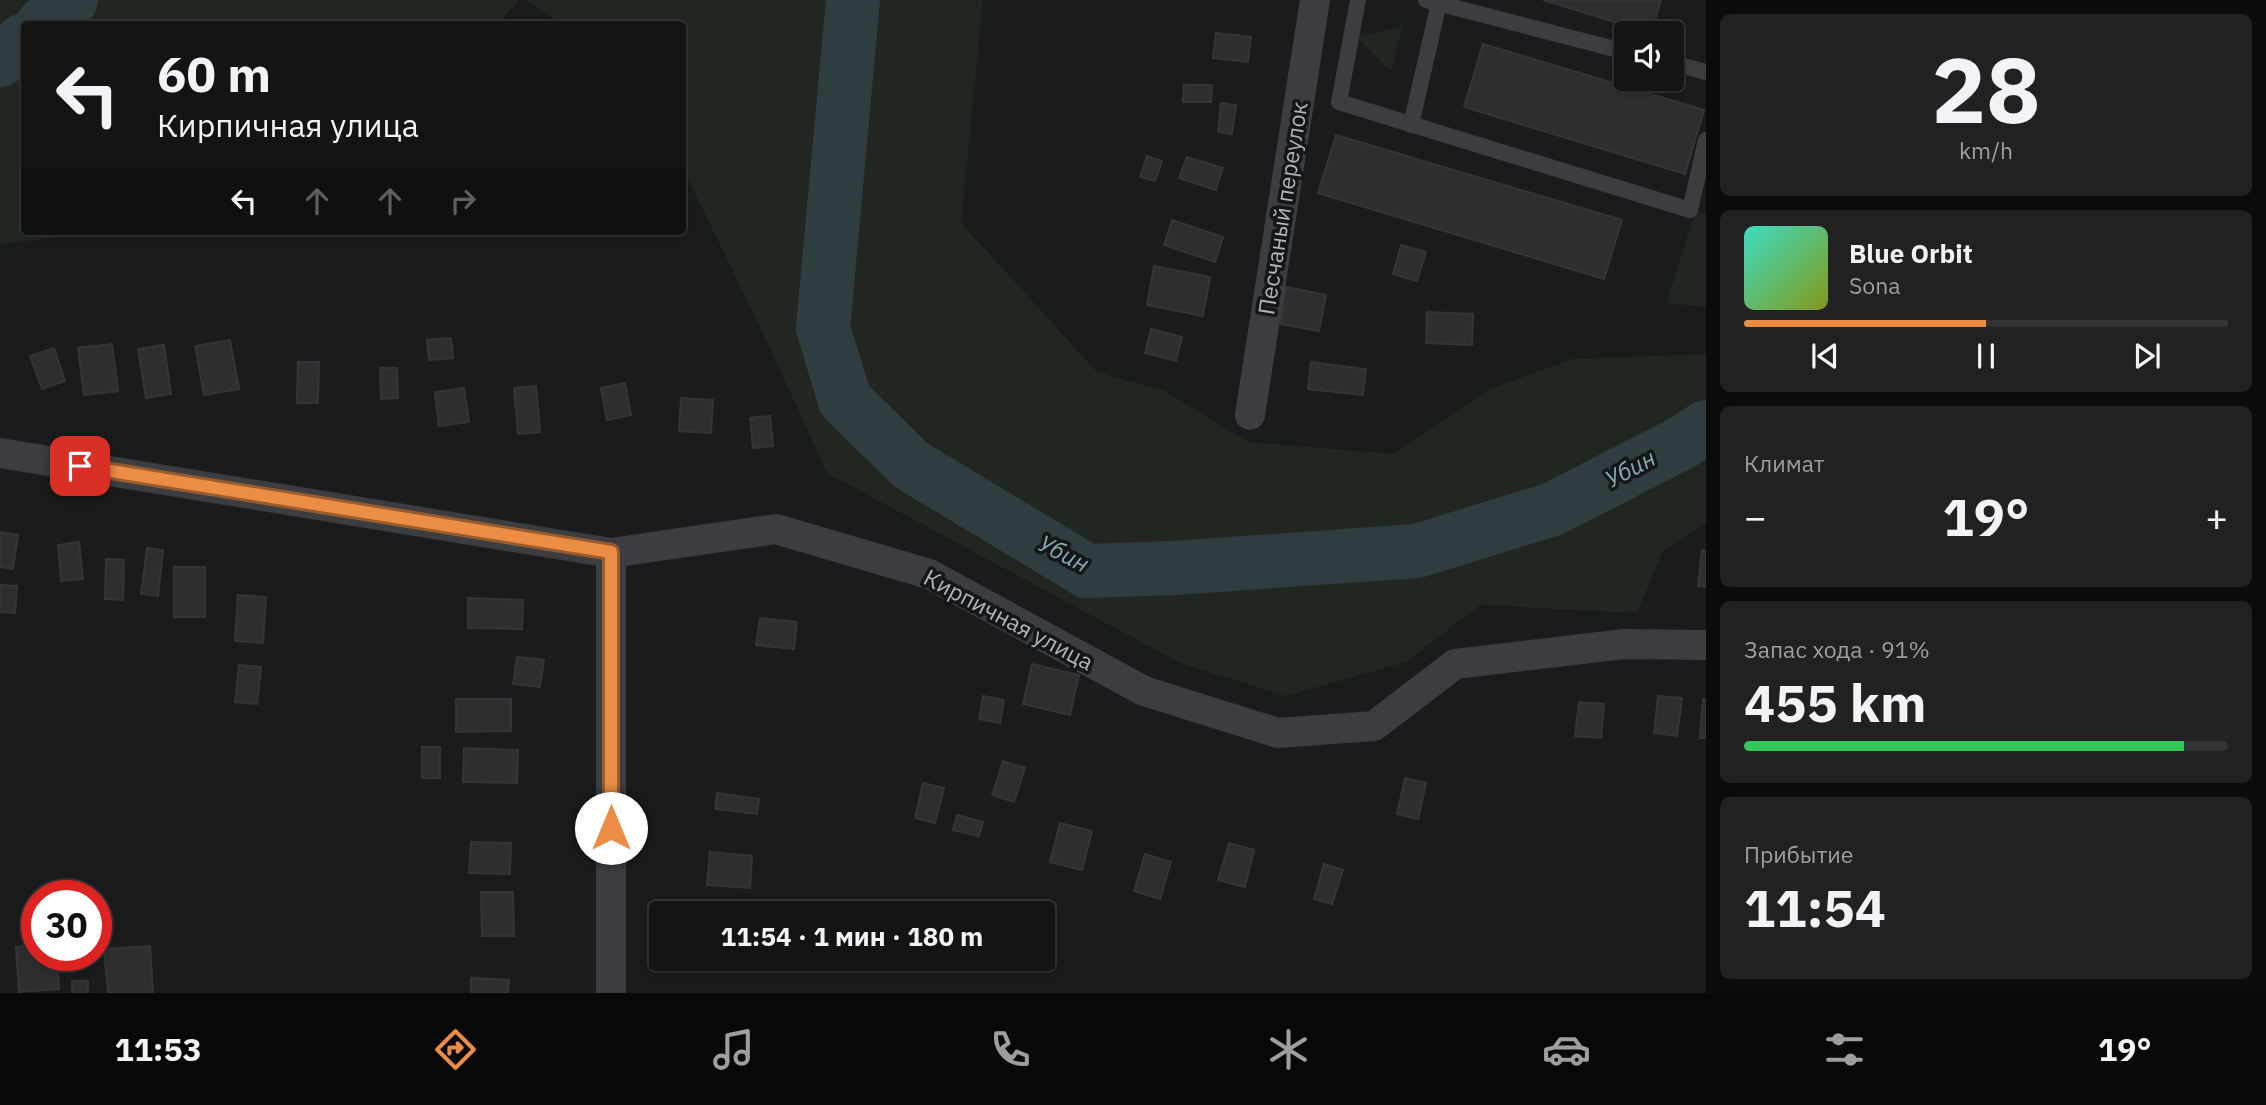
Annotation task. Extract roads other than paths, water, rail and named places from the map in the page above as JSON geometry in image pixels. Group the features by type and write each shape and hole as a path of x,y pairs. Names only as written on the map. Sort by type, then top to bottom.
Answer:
{"street":[{"name":"Песчаный переулок","path":"1250,415 1315,0"},
{"name":"Кирпичная улица","path":"0,453 611,552 776,529 929,574 1144,691 1278,733 1374,726 1455,664 1624,644 1706,645"},
{"path":"611,552 611,993"}],"lane":[{"path":"1358,0 1339,102 1690,210 1706,140"},
{"path":"1411,125 1433,2 1614,48"},
{"path":"1684,66 1706,72"}],"waterway":[{"name":"Убин","path":"46,21 71,0"},
{"name":"Убин","path":"853,0 823,328 845,400 911,465 1087,571 1174,568 1417,551 1553,509 1685,441 1706,427"},
{"name":"Убин","path":"0,60 21,42"}]}
